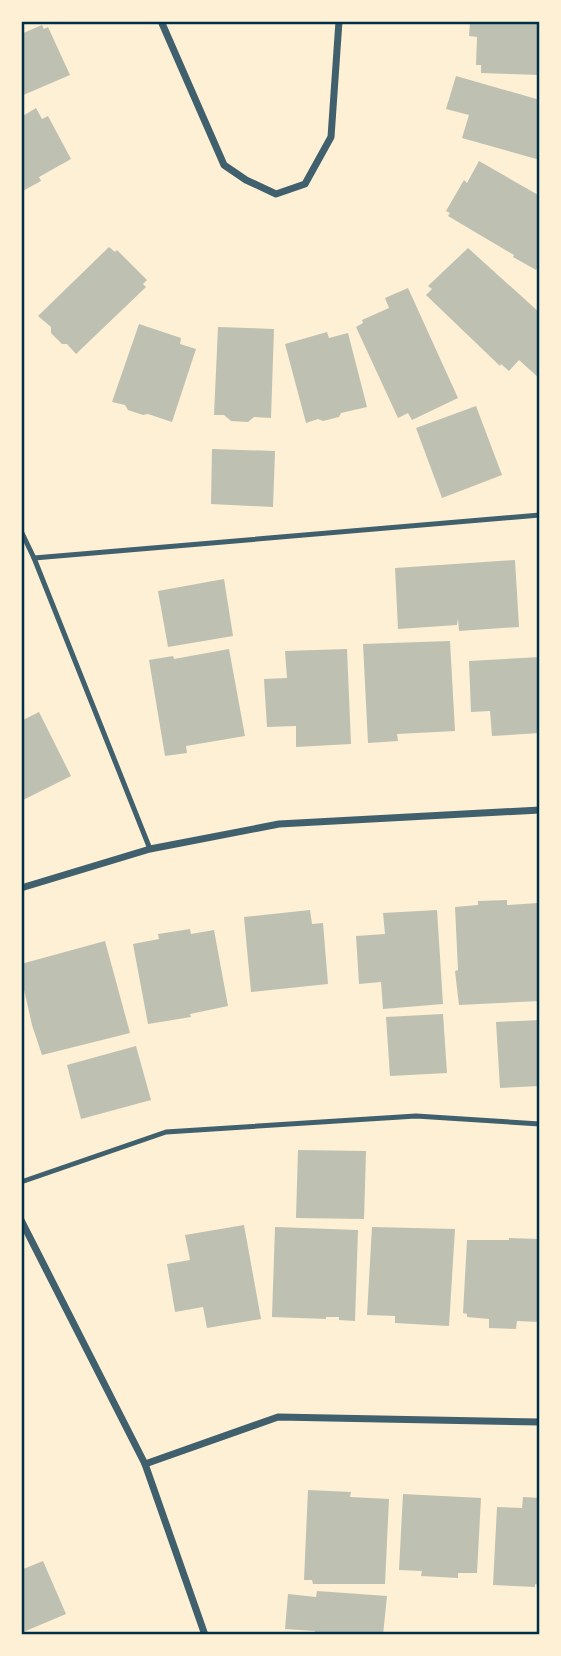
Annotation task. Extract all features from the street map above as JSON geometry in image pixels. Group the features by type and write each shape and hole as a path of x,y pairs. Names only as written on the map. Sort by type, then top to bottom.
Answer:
{"street":[{"path":"160,21 224,165 246,180 276,194 305,184 331,137 340,21"},
{"path":"21,888 150,849 279,824 540,810"},
{"path":"21,1220 145,1464 205,1635"},
{"path":"145,1464 278,1417 540,1422"}],"lane":[{"path":"34,558 540,515"},
{"path":"21,531 150,849"},
{"path":"21,1182 166,1132 416,1116 540,1124"}],"building":[{"path":"470,21 540,21 540,75 481,73 481,65 476,65 477,37 469,36"},
{"path":"42,25 44,29 48,27 70,75 21,96 21,34"},
{"path":"456,76 540,100 540,160 462,138 469,115 446,109"},
{"path":"36,108 42,119 48,116 71,159 39,177 41,181 21,192 21,117"},
{"path":"479,161 540,196 540,270 513,257 514,255 448,216 450,213 446,211 464,180 467,183"},
{"path":"109,247 115,252 117,250 147,280 143,284 146,287 76,354 51,333 51,327 38,316"},
{"path":"468,248 540,313 540,379 519,360 509,371 501,364 500,366 426,295 432,289 428,286"},
{"path":"408,288 458,398 412,420 408,413 398,418 356,327 363,323 362,320 389,308 385,298"},
{"path":"139,324 181,338 180,344 196,349 172,422 128,410 125,405 112,402"},
{"path":"218,327 274,329 271,418 254,417 248,422 231,421 224,415 214,415"},
{"path":"327,332 329,338 348,333 367,407 341,413 339,417 306,423 285,344"},
{"path":"476,406 502,475 442,498 416,428"},
{"path":"212,449 275,451 273,507 211,504"},
{"path":"515,560 519,627 459,631 458,618 457,625 398,629 395,568"},
{"path":"224,579 233,636 168,647 158,591"},
{"path":"450,641 455,731 397,734 398,741 368,743 363,644"},
{"path":"229,649 245,736 186,746 187,753 165,756 149,660 173,656 174,659"},
{"path":"347,649 351,744 296,747 296,726 267,727 264,679 287,678 285,651"},
{"path":"540,657 540,733 492,736 490,711 471,712 469,661"},
{"path":"39,712 71,776 21,801 21,721"},
{"path":"507,900 507,905 538,903 540,1001 459,1005 455,971 458,970 455,907 478,905 478,901"},
{"path":"310,910 312,924 323,923 328,984 251,992 244,917"},
{"path":"437,910 443,1004 383,1009 381,982 359,984 356,936 385,934 383,913"},
{"path":"190,929 191,934 214,930 228,1006 190,1014 191,1017 148,1024 133,944 159,939 158,934"},
{"path":"105,941 130,1033 42,1055 32,1025 21,976 21,964"},
{"path":"443,1014 447,1073 390,1076 386,1017"},
{"path":"540,1020 540,1086 500,1088 496,1022"},
{"path":"136,1046 151,1100 81,1119 67,1065"},
{"path":"298,1150 366,1151 364,1219 296,1218"},
{"path":"244,1225 261,1319 207,1328 203,1307 175,1312 167,1264 190,1260 185,1235"},
{"path":"275,1227 358,1230 355,1321 339,1320 339,1317 272,1317"},
{"path":"372,1227 455,1229 449,1326 395,1323 395,1316 367,1315"},
{"path":"540,1239 540,1322 517,1321 516,1329 489,1328 489,1319 467,1317 467,1314 463,1313 467,1240"},
{"path":"308,1490 351,1492 350,1497 389,1499 385,1584 313,1584 312,1580 304,1580"},
{"path":"403,1494 481,1498 477,1573 458,1573 458,1578 421,1576 422,1571 399,1570"},
{"path":"523,1497 540,1498 540,1585 493,1585 497,1507 522,1508"},
{"path":"43,1561 66,1614 21,1633 21,1570"},
{"path":"317,1591 387,1596 383,1635 314,1635 315,1631 285,1629 288,1594 316,1597"}]}
